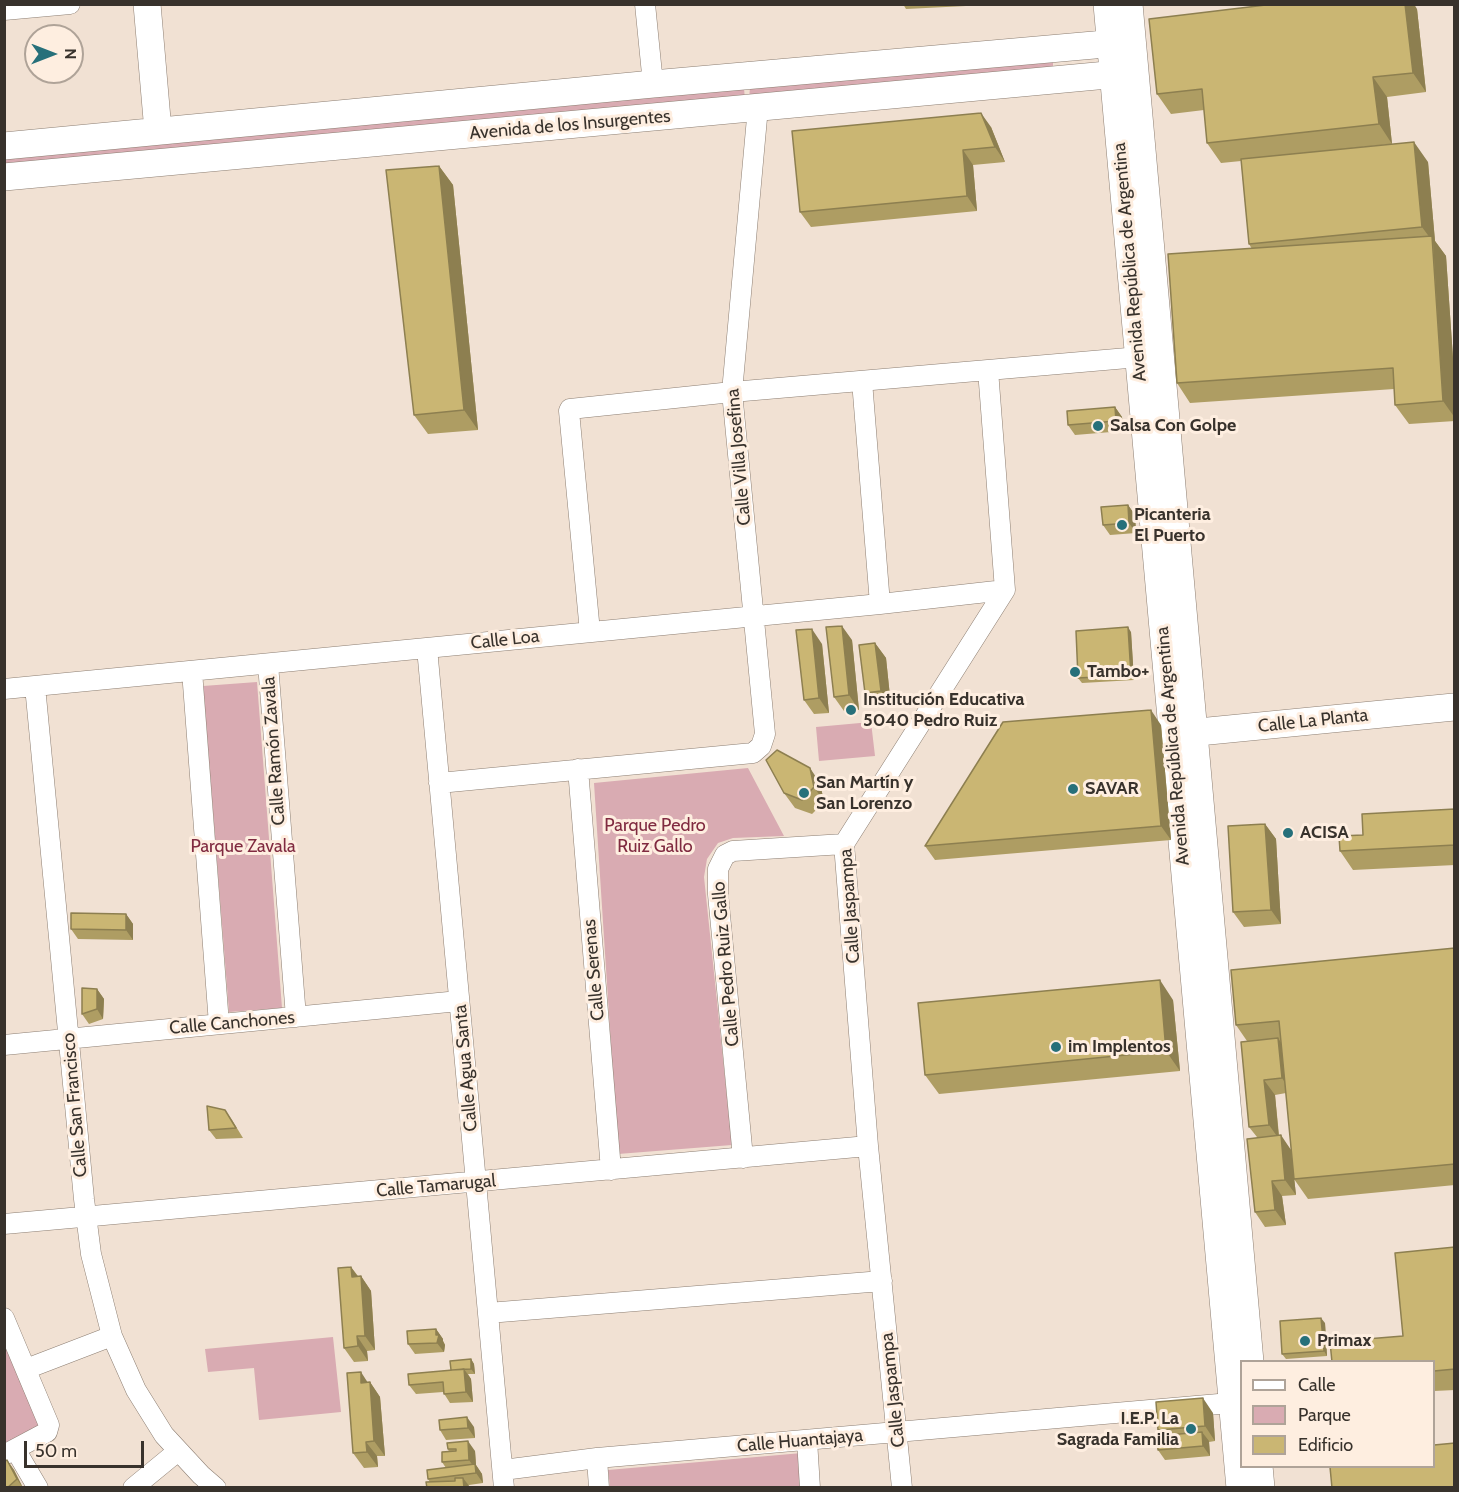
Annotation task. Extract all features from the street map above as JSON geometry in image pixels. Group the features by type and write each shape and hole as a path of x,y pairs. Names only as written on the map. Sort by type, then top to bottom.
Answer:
{"main road":[{"path":"147,4 167,130"},
{"path":"164,4 167,130"},
{"name":"Avenida República de Argentina","path":"1107,4 1121,43 1124,74 1183,734 1237,1402 1240,1488"},
{"name":"Avenida República de Argentina","path":"1121,43 1129,4"},
{"name":"Avenida de los Insurgentes","path":"4,146 653,84 1121,43"},
{"name":"Avenida de los Insurgentes","path":"4,177 1124,74"},
{"name":"Calle La Planta","path":"1183,734 1455,707"},
{"name":"Avenida República de Argentina","path":"1183,734 1250,1360"},
{"path":"1259,1468 1261,1488"}],"street":[{"path":"4,4 5,10 70,4"},
{"path":"645,4 653,84"},
{"name":"Calle Villa Josefina","path":"578,770 753,753 761,746 765,734 732,392 758,107"},
{"path":"590,632 570,409 732,392 1149,356"},
{"path":"988,370 1005,590"},
{"path":"862,381 880,604"},
{"name":"Calle Loa","path":"4,689 1005,590"},
{"name":"Calle Jaspampa","path":"902,1488 868,1146 844,844 1005,590"},
{"name":"Calle Agua Santa","path":"427,648 504,1479"},
{"name":"Calle Ramón Zavala","path":"268,664 296,1017"},
{"path":"192,671 219,1024"},
{"name":"Calle San Francisco","path":"35,686 91,1254 112,1336 136,1390 164,1435 216,1488"},
{"path":"439,783 578,770"},
{"name":"Calle Serenas","path":"578,770 611,1170"},
{"name":"Calle Pedro Ruiz Gallo","path":"743,1158 718,894 718,869 725,855 733,851 844,844"},
{"name":"Calle Canchones","path":"4,1045 459,1001"},
{"name":"Calle Tamarugal","path":"4,1224 868,1146"},
{"path":"488,1313 882,1281"},
{"path":"4,1318 49,1428 10,1452 38,1488"},
{"path":"26,1369 112,1336"},
{"name":"Calle Huantajaya","path":"504,1479 597,1458 1237,1402"},
{"path":"807,1440 810,1488"},
{"path":"133,1488 178,1451"},
{"path":"597,1458 599,1488"}],"green space":[{"path":"1053,58 1053,70 749,98 750,88"},
{"path":"744,88 745,100 5,169 5,155"},
{"name":"Parque Zavala","path":"257,682 282,1008 229,1012 203,686"},
{"path":"871,722 875,756 819,761 816,727"},
{"name":"Parque Pedro Ruiz Gallo","path":"748,768 784,836 733,838 718,843 707,859 704,877 732,1145 618,1154 594,783"},
{"path":"4,1329 42,1427 4,1447"},
{"path":"333,1337 341,1412 259,1420 254,1368 208,1372 205,1349"},
{"path":"802,1453 805,1487 610,1487 608,1470"}],"building":[{"path":"1274,4 1405,4 1413,73 1373,77 1379,124 1207,143 1202,89 1157,94 1149,19"},
{"path":"981,113 995,147 963,150 967,196 800,212 792,131"},
{"path":"1414,142 1422,227 1249,244 1241,159"},
{"path":"439,166 464,410 414,415 386,170"},
{"path":"1432,236 1443,401 1395,405 1393,368 1177,383 1168,254"},
{"path":"1115,407 1116,421 1068,425 1067,411"},
{"path":"1128,505 1129,523 1103,525 1101,507"},
{"path":"842,626 849,695 834,697 826,627"},
{"path":"1128,627 1131,675 1078,678 1076,631"},
{"path":"812,629 819,698 804,700 796,630"},
{"path":"875,643 881,691 865,693 859,645"},
{"name":"SAVAR","path":"1151,710 1161,826 925,846 1003,722"},
{"path":"777,750 810,768 814,787 802,800 784,793 766,760"},
{"path":"1455,809 1455,845 1340,851 1339,836 1363,835 1362,814"},
{"path":"1265,824 1271,910 1233,912 1228,826"},
{"path":"71,913 126,914 126,930 71,929"},
{"path":"1455,948 1455,1164 1294,1179 1279,1021 1236,1025 1231,970"},
{"name":"im Implentos","path":"1160,980 1166,1051 925,1075 918,1003"},
{"path":"82,988 97,989 97,1009 82,1014"},
{"path":"1278,1038 1282,1078 1264,1080 1269,1125 1249,1127 1241,1042"},
{"path":"207,1106 225,1110 236,1128 209,1130"},
{"path":"1281,1135 1285,1180 1272,1181 1275,1210 1255,1212 1247,1139"},
{"path":"1455,1247 1455,1369 1435,1371 1435,1360 1332,1360 1330,1342 1403,1336 1395,1253"},
{"path":"351,1267 352,1277 361,1276 365,1336 357,1336 358,1346 344,1348 338,1268"},
{"name":"Primax","path":"1321,1318 1324,1351 1282,1354 1280,1321"},
{"path":"436,1329 436,1335 439,1335 437,1343 408,1344 407,1331"},
{"path":"471,1359 471,1369 451,1370 450,1361"},
{"path":"464,1369 466,1392 444,1394 443,1382 409,1385 408,1374"},
{"path":"361,1372 361,1383 370,1382 374,1441 366,1442 367,1452 353,1453 347,1373"},
{"path":"1203,1398 1205,1426 1158,1430 1156,1402"},
{"path":"467,1417 468,1428 440,1430 439,1420"},
{"path":"1202,1432 1203,1446 1158,1450 1157,1436"},
{"path":"468,1441 469,1460 442,1462 442,1452 456,1451 456,1449 448,1449 447,1443"},
{"path":"1455,1443 1455,1488 1332,1488 1330,1468 1435,1468 1435,1445"},
{"path":"7,1460 17,1479 4,1488 4,1462"},
{"path":"475,1464 476,1473 428,1479 427,1470"},
{"path":"455,1478 463,1478 464,1488 427,1488 426,1482 455,1481"}],"place":[{"name":"Salsa Con Golpe","path":"1098,426"},
{"name":"Picanteria El Puerto","path":"1122,525"},
{"name":"Tambo+","path":"1075,672"},
{"name":"Institución Educativa 5040 Pedro Ruiz","path":"851,710"},
{"name":"SAVAR","path":"1073,789"},
{"name":"San Martín y San Lorenzo","path":"804,793"},
{"name":"ACISA","path":"1288,833"},
{"name":"im Implentos","path":"1056,1047"},
{"name":"Primax","path":"1305,1341"},
{"name":"I.E.P. La Sagrada Familia","path":"1191,1429"}]}
